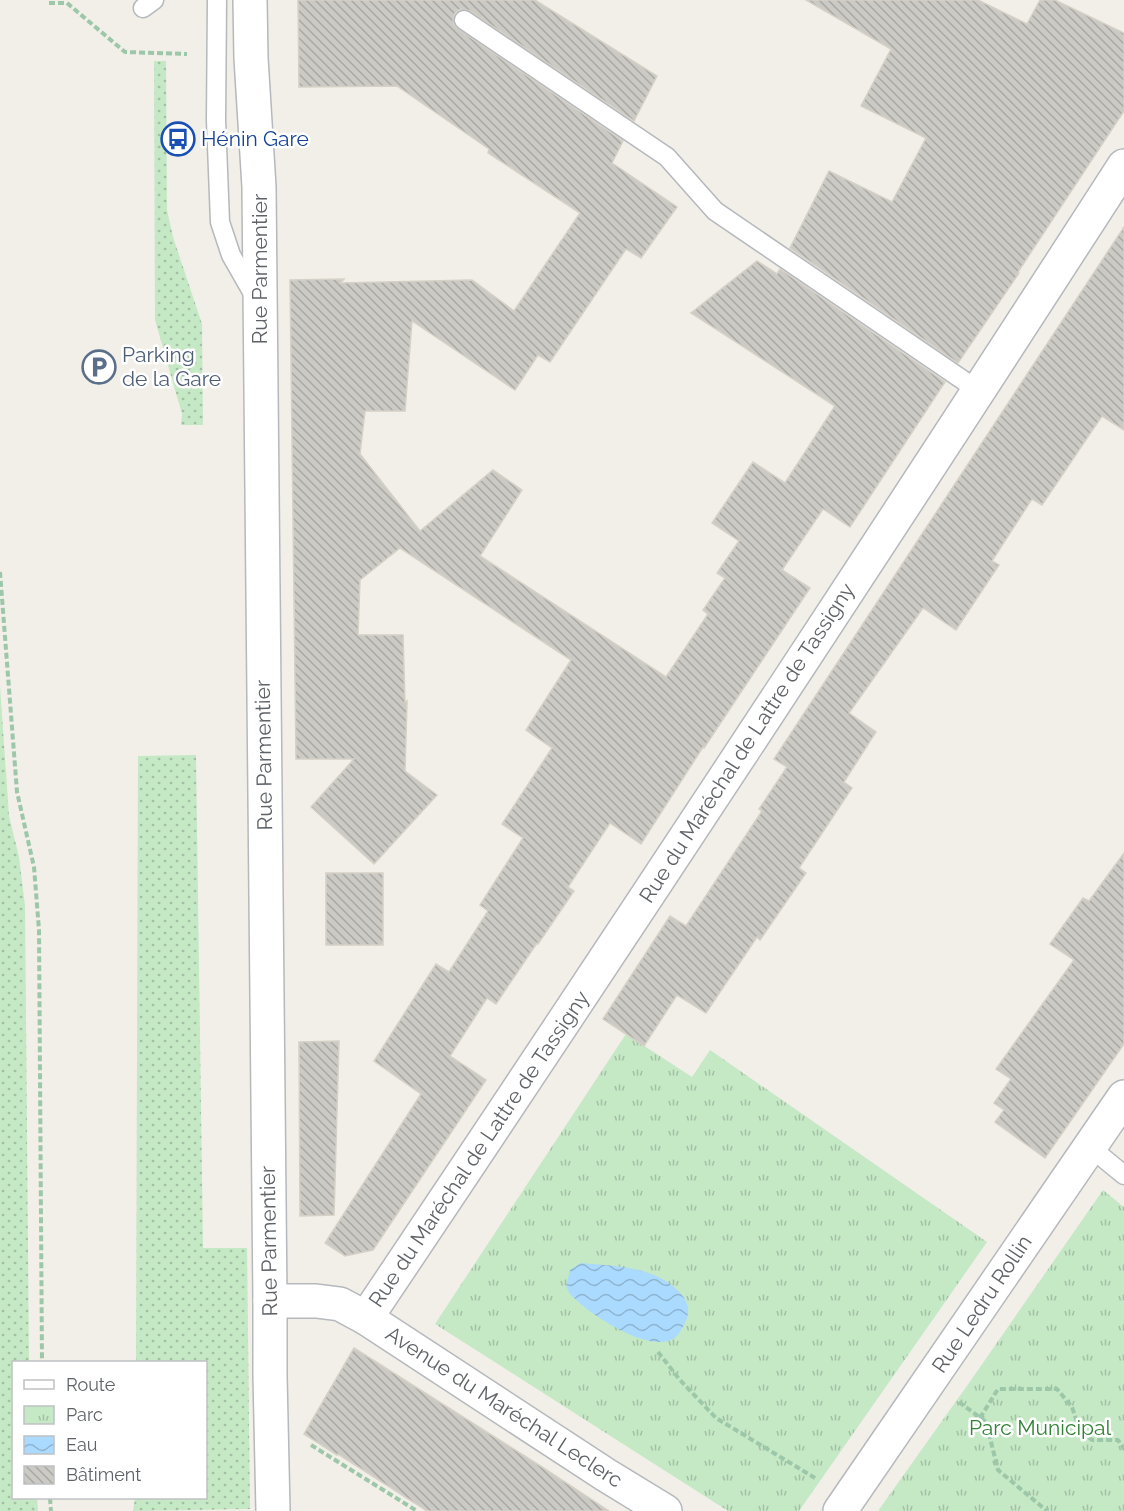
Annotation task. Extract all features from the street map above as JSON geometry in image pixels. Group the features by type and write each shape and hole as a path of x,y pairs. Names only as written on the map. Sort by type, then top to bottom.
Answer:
{"street":[{"name":"Rue Parmentier","path":"250,0 259,187 273,1511"},
{"name":"Rue du Maréchal de Lattre de Tassigny","path":"366,1318 571,1012 1124,166"},
{"name":"Rue Ledru Rollin","path":"845,1504 1124,1097"},
{"name":"Avenue du Maréchal Leclerc","path":"270,1301 316,1301 340,1304 366,1318 665,1511"}],"lane":[{"path":"217,0 216,120 220,222 231,255 259,303"},
{"path":"464,20 667,158 715,211 979,391"},
{"path":"1090,1147 1124,1175"}],"path":[{"path":"0,572 17,792 34,867 39,930 42,1361"},
{"path":"658,1352 680,1380 717,1418 820,1480 845,1504"},
{"path":"928,1384 957,1400 986,1422 998,1470 1047,1511"},
{"path":"980,1418 998,1389 1057,1389 1072,1407 1080,1431 1092,1440 1118,1440 1124,1449"},
{"path":"272,1421 417,1511"}],"green space":[{"path":"154,61 166,61 167,210 173,237 202,324 203,425 181,425 182,414 155,320"},
{"path":"0,686 9,816 19,857 25,906 29,1361 12,1361 12,1499 37,1499 38,1511 0,1511"},
{"path":"196,755 203,1248 247,1248 250,1509 133,1511 135,1499 207,1499 207,1361 136,1361 138,756"},
{"path":"626,1034 692,1077 710,1050 987,1242 799,1511 728,1511 435,1324"},
{"name":"Parc Municipal","path":"1103,1190 1124,1207 1124,1511 878,1511 969,1383"}],"water":[{"path":"581,1263 647,1272 670,1284 682,1296 688,1308 687,1318 679,1334 671,1340 660,1342 647,1340 633,1336 592,1313 572,1296 566,1286 570,1270"}],"building":[{"path":"298,0 535,0 657,76 634,121 470,11 464,9 455,13 453,20 458,29 623,141 612,163 677,207 641,258 626,249 550,362 538,355 515,390 412,321 405,411 365,411 360,454 420,531 493,470 522,490 480,556 666,677 708,614 703,610 725,578 717,573 739,541 712,523 753,462 785,483 835,406 691,313 757,261 777,274 780,269 945,382 850,527 823,509 782,570 810,588 641,844 610,823 568,887 574,891 496,1004 487,998 450,1056 486,1080 373,1250 345,1256 325,1243 421,1094 374,1061 436,964 449,972 488,911 480,905 523,838 502,824 552,748 526,730 571,660 400,548 360,580 358,635 403,635 405,703 407,701 405,771 437,795 374,864 311,807 354,759 296,759 290,280 344,279 340,283 472,280 514,311 580,213 488,153 489,149 397,86 299,87"},
{"path":"806,0 978,0 1027,24 1040,0 1055,0 1124,33 1124,111 958,363 790,248 829,171 892,202 926,138 861,106 891,49"},
{"path":"1124,227 1124,430 1102,416 1042,505 1032,499 992,561 999,565 956,630 923,608 849,713 876,732 844,782 852,788 799,868 806,873 760,940 757,937 706,1013 677,995 644,1046 603,1019 670,916 686,926 762,811 759,809 787,767 774,759"},
{"path":"1124,853 1124,1044 1045,1158 995,1122 1004,1110 994,1103 1011,1079 996,1069 1074,960 1050,944 1083,898 1089,901"},
{"path":"326,873 383,873 383,945 326,945"},
{"path":"339,1041 334,1215 300,1216 299,1042"},
{"path":"354,1348 609,1511 427,1511 304,1434"}],"place":[{"name":"Hénin Gare","path":"178,139"},
{"name":"Parking de la Gare","path":"99,367"}]}
